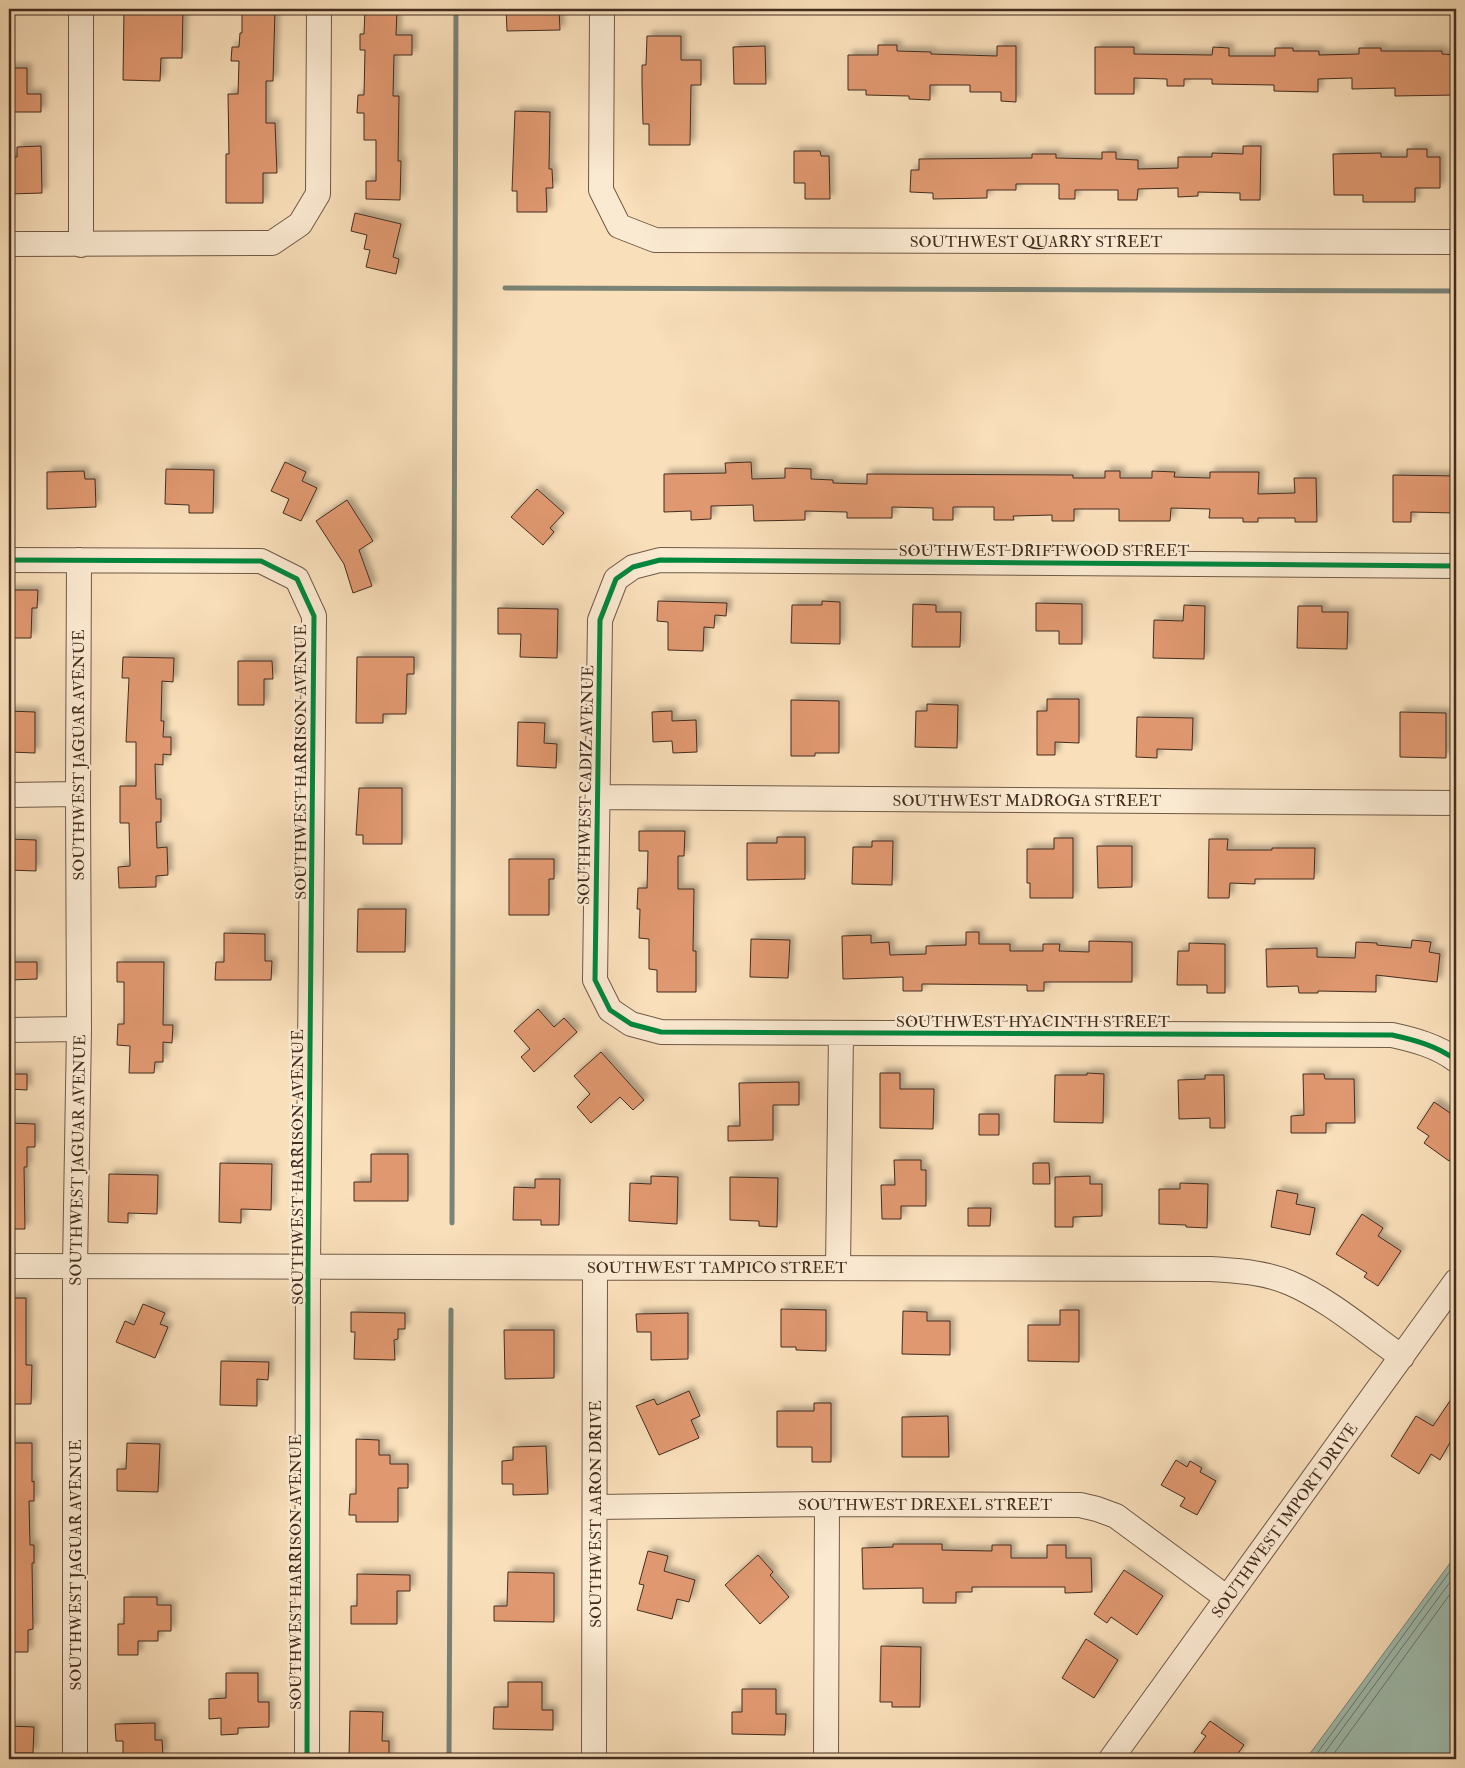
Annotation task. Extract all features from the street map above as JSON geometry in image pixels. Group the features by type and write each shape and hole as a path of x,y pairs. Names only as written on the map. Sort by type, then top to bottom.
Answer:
{"street":[{"path":"81,9 81,245"},
{"path":"9,244 272,243 300,224 318,194 319,9"},
{"name":"SOUTHWEST QUARRY STREET","path":"602,9 601,190 619,226 655,240 1456,242"},
{"path":"9,560 79,560"},
{"name":"SOUTHWEST HARRISON AVENUE","path":"79,560 260,561 297,579 314,616 308,1267 308,1759"},
{"name":"SOUTHWEST JAGUAR AVENUE","path":"74,1759 75,1267 79,1029 79,560"},
{"name":"SOUTHWEST DRIFTWOOD STREET","path":"633,568 660,560 1456,566"},
{"name":"SOUTHWEST CADIZ AVENUE","path":"610,1010 595,980 600,620 616,579 633,568"},
{"path":"9,794 78,794"},
{"name":"SOUTHWEST MADROGA STREET","path":"598,797 1456,803"},
{"name":"SOUTHWEST HYACINTH STREET","path":"610,1010 631,1024 661,1032 1392,1035 1417,1041 1444,1052 1456,1060"},
{"path":"9,1030 79,1029"},
{"path":"838,1267 841,1033"},
{"name":"SOUTHWEST TAMPICO STREET","path":"9,1266 1211,1269 1240,1271 1268,1276 1289,1283 1319,1298 1402,1357"},
{"name":"SOUTHWEST AARON DRIVE","path":"594,1759 595,1268"},
{"name":"SOUTHWEST IMPORT DRIVE","path":"1111,1759 1456,1280"},
{"path":"826,1759 828,1504"},
{"name":"SOUTHWEST DREXEL STREET","path":"596,1507 828,1504 1080,1505 1116,1516 1227,1598"}],"water":[{"path":"1456,1555 1456,1759 1306,1759"}],"building":[{"path":"124,9 183,9 182,58 161,58 160,81 123,80"},
{"path":"242,9 275,9 273,81 266,81 266,123 275,123 277,173 263,173 263,203 226,203 226,154 229,154 228,94 238,94 239,61 231,61 232,47 239,47 240,33 242,33"},
{"path":"365,9 397,9 396,35 412,35 412,55 394,55 393,96 399,96 398,161 401,161 400,200 366,199 366,181 376,181 376,140 364,140 364,113 357,113 358,95 364,95 365,50 360,50 360,34 364,34"},
{"path":"506,9 559,9 560,30 507,31"},
{"path":"647,36 681,36 681,60 701,60 701,85 691,85 690,145 649,145 649,124 643,124 642,84 642,65 646,65"},
{"path":"878,45 897,45 897,51 997,56 997,46 1016,46 1016,102 1001,101 1001,92 970,92 970,85 930,85 930,100 909,99 909,96 866,95 866,90 848,90 848,55 878,55"},
{"path":"765,46 766,84 734,84 733,47"},
{"path":"1095,47 1134,47 1134,54 1212,55 1213,47 1229,48 1229,56 1275,56 1275,48 1293,48 1293,51 1319,51 1319,55 1359,54 1359,48 1381,48 1381,51 1442,51 1442,54 1456,55 1456,95 1395,96 1395,88 1352,89 1352,78 1318,79 1318,92 1274,91 1274,85 1212,84 1212,79 1184,79 1184,86 1167,86 1167,79 1134,78 1134,94 1095,94"},
{"path":"9,68 27,68 27,94 41,94 41,112 9,112"},
{"path":"515,111 550,112 549,169 552,169 553,188 546,188 547,212 517,212 517,191 512,191"},
{"path":"41,146 42,193 9,194 9,157 17,157 17,147"},
{"path":"1243,146 1261,146 1260,200 1240,200 1240,193 1198,192 1198,196 1178,197 1178,188 1138,189 1137,200 1118,200 1118,190 1075,190 1075,199 1059,199 1059,184 1016,184 1016,190 987,190 987,198 933,199 933,193 910,192 911,170 919,170 919,159 1032,158 1032,154 1056,154 1056,158 1102,159 1102,152 1116,152 1116,159 1138,160 1138,169 1178,168 1178,157 1212,157 1212,153 1243,154"},
{"path":"1407,149 1427,149 1427,157 1440,157 1440,188 1415,188 1415,202 1363,202 1363,195 1334,195 1333,154 1381,153 1381,157 1407,157"},
{"path":"794,151 820,151 821,156 829,156 830,199 805,199 805,183 794,183"},
{"path":"355,213 401,224 393,257 399,259 396,274 366,267 370,250 364,249 367,235 351,231"},
{"path":"285,462 306,472 302,481 317,488 301,521 283,513 289,499 271,491"},
{"path":"751,462 752,479 785,478 785,468 811,469 811,479 833,480 833,483 867,484 867,474 1073,475 1073,478 1105,478 1105,471 1120,471 1120,478 1152,478 1152,471 1175,472 1174,477 1210,478 1210,472 1259,472 1258,494 1295,493 1294,478 1316,478 1317,522 1295,522 1295,518 1258,518 1258,522 1243,522 1243,518 1209,518 1210,509 1171,508 1170,521 1119,521 1119,509 1074,509 1074,521 1052,521 1052,515 1013,516 1014,520 994,520 994,507 953,507 953,520 933,520 933,508 892,507 892,518 847,518 847,512 805,511 805,520 754,521 753,505 711,506 711,519 691,520 691,511 664,512 664,474 726,473 725,463"},
{"path":"166,469 214,470 213,513 189,513 189,505 165,504"},
{"path":"84,471 85,479 95,479 96,507 47,509 47,472"},
{"path":"1393,475 1456,476 1456,513 1411,512 1411,522 1393,522"},
{"path":"537,489 564,513 550,528 554,532 543,545 511,517"},
{"path":"347,500 373,541 359,550 372,586 353,593 344,564 316,521"},
{"path":"9,590 38,590 37,608 32,608 31,638 9,638"},
{"path":"658,601 727,603 726,616 715,615 714,628 704,627 703,651 668,650 668,622 657,621"},
{"path":"822,601 840,602 840,644 791,643 792,605 822,605"},
{"path":"1036,603 1082,604 1082,644 1059,644 1059,631 1036,631"},
{"path":"913,604 936,605 936,612 961,612 960,647 912,647"},
{"path":"1184,605 1205,606 1204,659 1153,658 1154,620 1183,621"},
{"path":"1298,606 1322,606 1322,612 1348,612 1347,649 1297,648"},
{"path":"498,608 558,609 557,658 520,657 521,634 498,634"},
{"path":"123,657 174,658 173,682 162,681 161,721 164,721 163,737 171,737 171,755 163,754 163,765 155,764 156,799 161,799 161,822 156,822 157,848 167,847 168,875 156,876 156,887 119,888 118,867 130,866 129,823 120,823 120,786 136,786 136,742 126,742 129,678 122,678"},
{"path":"357,657 414,657 414,674 407,674 406,714 383,714 383,723 356,723"},
{"path":"238,661 272,661 273,679 264,679 264,705 238,705"},
{"path":"1047,699 1079,699 1079,743 1055,742 1055,755 1037,755 1037,711 1047,711"},
{"path":"791,700 839,701 839,753 791,756"},
{"path":"927,704 958,705 957,748 915,747 916,711 927,711"},
{"path":"9,711 35,712 35,753 9,752"},
{"path":"672,711 672,721 696,720 697,752 673,753 672,741 653,742 652,712"},
{"path":"1400,712 1446,713 1446,758 1400,757"},
{"path":"1137,717 1193,718 1192,750 1157,749 1157,758 1136,757"},
{"path":"518,722 545,723 544,743 557,744 556,768 517,766"},
{"path":"359,788 402,788 402,844 363,844 363,835 356,835"},
{"path":"639,831 685,831 684,856 678,856 678,889 694,889 693,951 696,951 696,992 657,992 657,970 649,969 649,939 639,938 640,909 637,909 638,888 647,888 648,851 639,851"},
{"path":"777,837 805,837 805,879 747,880 747,843 777,843"},
{"path":"1054,838 1073,838 1073,898 1030,898 1030,883 1027,883 1027,849 1054,849"},
{"path":"9,839 36,840 36,871 9,870"},
{"path":"1209,839 1228,839 1227,850 1315,848 1314,879 1255,879 1255,884 1230,883 1229,898 1208,898"},
{"path":"872,841 893,841 892,885 852,884 853,847 872,847"},
{"path":"1097,846 1132,846 1132,887 1098,888"},
{"path":"509,859 554,859 554,879 549,879 549,915 509,915"},
{"path":"358,909 406,909 405,952 357,952"},
{"path":"966,932 979,932 979,944 1010,944 1010,951 1043,951 1043,944 1060,944 1059,951 1089,952 1089,941 1132,942 1132,982 1044,982 1044,991 1027,991 1027,985 922,984 922,991 903,991 903,977 843,979 842,936 871,935 871,943 889,942 890,955 926,954 926,946 966,945"},
{"path":"224,933 265,934 265,961 272,961 271,980 215,980 216,962 224,962"},
{"path":"751,939 790,940 788,978 750,977"},
{"path":"1412,940 1431,942 1429,952 1440,954 1437,982 1376,975 1376,992 1318,991 1318,993 1299,993 1298,986 1267,987 1266,949 1317,948 1317,957 1355,958 1356,942 1411,948"},
{"path":"1189,943 1225,944 1225,993 1207,993 1207,985 1177,985 1178,951 1189,951"},
{"path":"9,962 37,962 37,979 9,980"},
{"path":"117,962 164,962 163,1025 173,1025 172,1043 163,1042 163,1062 155,1062 154,1073 129,1073 130,1046 117,1045 118,1024 124,1024 124,982 117,982"},
{"path":"538,1009 554,1027 564,1018 577,1032 534,1072 521,1057 530,1049 514,1031"},
{"path":"601,1052 644,1100 633,1110 620,1097 591,1123 577,1107 590,1094 574,1076"},
{"path":"880,1073 900,1073 900,1089 934,1089 933,1129 880,1128"},
{"path":"1087,1073 1104,1074 1103,1123 1054,1122 1055,1075 1087,1075"},
{"path":"9,1074 27,1074 27,1090 9,1089"},
{"path":"1303,1074 1324,1074 1325,1079 1354,1079 1355,1123 1326,1123 1326,1133 1291,1133 1291,1116 1304,1115"},
{"path":"1205,1075 1224,1075 1225,1128 1210,1128 1210,1118 1179,1119 1178,1080 1205,1079"},
{"path":"799,1082 799,1105 773,1105 773,1140 728,1141 728,1126 740,1126 739,1083"},
{"path":"1434,1102 1456,1117 1456,1150 1449,1161 1424,1143 1429,1136 1417,1128"},
{"path":"979,1114 999,1114 999,1135 979,1135"},
{"path":"9,1123 35,1124 35,1147 27,1147 27,1167 24,1167 25,1229 9,1229"},
{"path":"371,1154 408,1154 408,1201 354,1201 354,1182 371,1182"},
{"path":"894,1160 921,1160 921,1170 926,1170 926,1206 901,1206 901,1219 882,1219 881,1185 895,1185"},
{"path":"220,1163 272,1164 271,1210 241,1209 241,1223 219,1222"},
{"path":"1033,1163 1049,1163 1050,1184 1033,1184"},
{"path":"109,1174 158,1175 157,1214 128,1213 128,1223 108,1222"},
{"path":"651,1176 678,1177 677,1224 629,1221 630,1183 651,1184"},
{"path":"1090,1176 1090,1184 1102,1184 1102,1216 1073,1217 1073,1227 1055,1227 1055,1177"},
{"path":"730,1177 778,1178 777,1227 759,1226 759,1221 730,1220"},
{"path":"535,1179 560,1179 559,1225 541,1225 541,1220 513,1220 514,1187 535,1188"},
{"path":"1180,1183 1208,1184 1207,1228 1159,1224 1159,1189 1180,1189"},
{"path":"1277,1190 1298,1194 1296,1204 1315,1208 1310,1235 1271,1227"},
{"path":"968,1208 991,1208 990,1226 968,1226"},
{"path":"1362,1214 1383,1228 1378,1236 1401,1251 1378,1286 1364,1277 1367,1273 1336,1254"},
{"path":"9,1298 26,1298 26,1365 32,1365 31,1404 9,1404"},
{"path":"143,1304 165,1313 160,1324 168,1327 155,1358 116,1342 125,1321 134,1325"},
{"path":"781,1309 826,1310 826,1351 796,1350 796,1347 781,1347"},
{"path":"1060,1310 1079,1310 1079,1362 1028,1361 1028,1325 1060,1325"},
{"path":"903,1311 927,1312 927,1321 950,1321 950,1355 902,1354"},
{"path":"351,1312 405,1313 405,1329 398,1329 398,1339 394,1340 395,1360 354,1359 355,1332 351,1332"},
{"path":"688,1313 688,1359 651,1360 651,1332 637,1332 636,1314"},
{"path":"504,1330 554,1330 554,1378 505,1379"},
{"path":"221,1361 269,1362 268,1380 257,1379 257,1406 220,1405"},
{"path":"689,1391 700,1416 691,1420 699,1438 659,1455 636,1406 654,1399 657,1405"},
{"path":"1456,1392 1456,1432 1440,1460 1431,1454 1419,1474 1391,1456 1416,1416 1433,1426"},
{"path":"814,1403 831,1403 831,1462 812,1462 812,1447 777,1447 777,1411 814,1411"},
{"path":"948,1416 949,1457 902,1457 902,1417"},
{"path":"356,1439 379,1440 379,1455 390,1455 390,1464 408,1464 408,1488 398,1488 398,1522 356,1522 356,1515 349,1515 350,1494 356,1494"},
{"path":"9,1443 32,1443 34,1501 29,1501 30,1545 34,1545 34,1563 32,1563 33,1629 28,1630 28,1652 9,1652"},
{"path":"127,1443 160,1444 158,1492 117,1491 117,1469 126,1469"},
{"path":"546,1446 548,1494 513,1495 513,1484 502,1484 502,1461 513,1460 513,1447"},
{"path":"1176,1460 1187,1467 1190,1461 1202,1468 1200,1472 1216,1481 1197,1515 1180,1506 1185,1498 1161,1485"},
{"path":"893,1544 942,1544 942,1550 992,1551 992,1545 1011,1545 1011,1558 1047,1558 1047,1545 1066,1545 1066,1558 1091,1558 1092,1592 1065,1593 1065,1587 972,1587 972,1592 956,1592 956,1603 923,1603 923,1588 863,1589 862,1548 893,1547"},
{"path":"648,1551 668,1556 664,1571 695,1580 689,1602 677,1599 672,1619 637,1610 644,1585 639,1584"},
{"path":"758,1555 773,1572 770,1575 789,1597 760,1624 725,1585"},
{"path":"1124,1570 1163,1596 1137,1635 1111,1617 1107,1623 1094,1614"},
{"path":"508,1572 554,1573 554,1622 494,1621 494,1606 507,1606"},
{"path":"357,1574 410,1575 410,1591 397,1591 397,1624 351,1624 351,1606 357,1606"},
{"path":"124,1597 157,1597 157,1605 171,1605 171,1631 158,1631 158,1641 138,1641 138,1655 118,1655 118,1624 124,1624"},
{"path":"1086,1639 1118,1660 1094,1698 1062,1678"},
{"path":"881,1646 921,1647 920,1707 892,1707 892,1702 880,1702"},
{"path":"226,1673 258,1673 258,1702 269,1702 269,1727 238,1728 238,1734 221,1735 221,1718 209,1719 209,1699 226,1698"},
{"path":"508,1682 542,1682 542,1710 553,1710 553,1730 493,1729 494,1707 508,1707"},
{"path":"742,1689 776,1689 776,1714 786,1714 785,1735 732,1734 732,1712 742,1712"},
{"path":"350,1711 383,1712 382,1741 389,1741 389,1759 349,1759"},
{"path":"1210,1721 1244,1745 1234,1759 1189,1759 1206,1736 1201,1733"},
{"path":"155,1723 155,1740 162,1740 163,1756 155,1756 155,1759 123,1759 123,1741 116,1741 115,1724"},
{"path":"9,1726 34,1727 33,1753 9,1753"}],"waterway":[{"path":"452,1223 456,9"},
{"path":"505,288 1456,291"},
{"path":"449,1759 451,1310"}],"cycle path":[{"path":"9,560 261,561 297,579 314,616 308,1267 307,1759"},
{"path":"1456,566 660,560 633,567 616,579 600,620 595,980 610,1010 631,1024 661,1032 1392,1035 1425,1044 1456,1060"}]}
